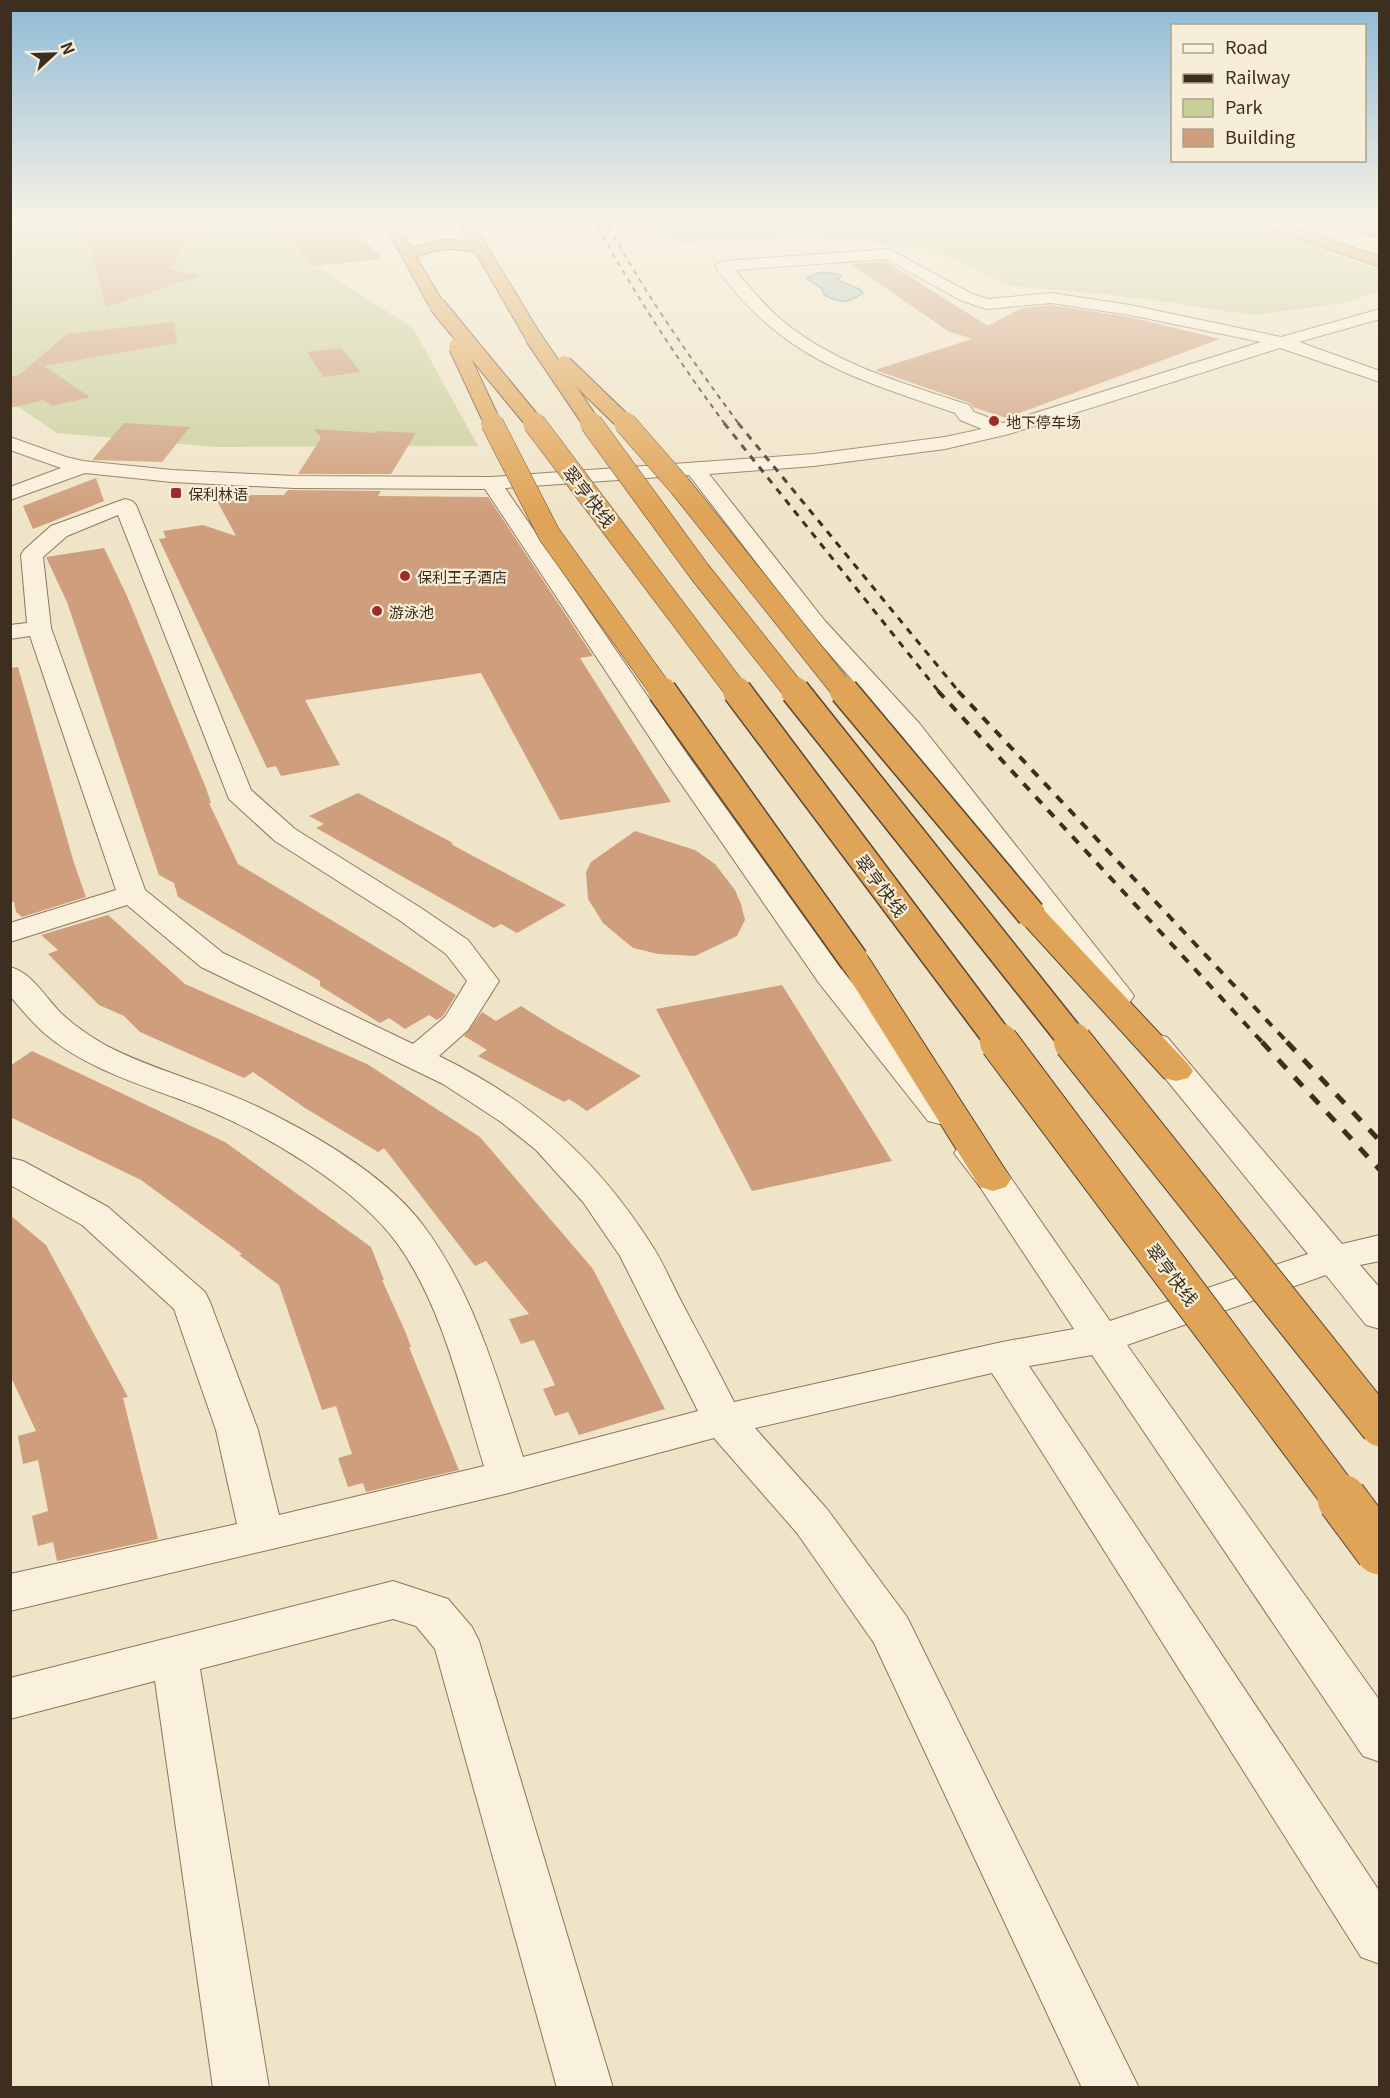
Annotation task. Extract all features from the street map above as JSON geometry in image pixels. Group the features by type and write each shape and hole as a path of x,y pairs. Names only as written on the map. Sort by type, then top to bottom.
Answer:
{"highway":[{"path":"441,316 509,459 549,534 854,960 993,1179"},
{"name":"翠亨快线","path":"448,316 617,531 1380,1550"},
{"path":"521,316 569,393 699,571 1380,1427"},
{"path":"533,337 598,393 633,431 702,513 785,619 1030,914 1176,1071"}],"street":[{"path":"767,316 824,357 852,370 962,409 967,416 1002,430"},
{"path":"1155,316 1238,331 1281,342 1380,377"},
{"path":"10,459 27,468 60,475 207,489 469,493 700,474 885,453 1002,430 1232,356 1373,316"},
{"path":"700,474 822,471 915,462 1004,446 1250,363 1281,342"},
{"path":"10,443 60,462 83,467 236,480 495,490"},
{"path":"10,494 83,467"},
{"path":"700,474 817,626 910,729 1016,862 1176,1071 1380,1315"},
{"path":"495,490 679,762 830,976 993,1179 1380,1740"},
{"path":"417,1058 457,1023 483,981 457,947 410,914 285,835 239,793 125,505 59,531 32,555 25,630 132,894 212,960 455,1077 513,1114 548,1142 596,1194 637,1252 723,1420 812,1521 891,1631 1112,2088"},
{"path":"10,933 132,894"},
{"path":"10,976 57,1027 99,1054 226,1106 270,1128 328,1163 375,1198 410,1232 432,1271 453,1316 509,1477"},
{"path":"10,1169 95,1216 191,1302 237,1430 262,1536"},
{"path":"10,1593 509,1477 723,1420 1002,1356 1102,1339 1333,1259 1380,1248"},
{"path":"1002,1356 1380,1939"},
{"path":"10,1699 393,1600 432,1612 456,1641 585,2088"},
{"path":"175,1657 241,2088"}],"green space":[{"path":"11,316 394,316 413,328 478,446 217,447 57,433 11,402"}],"building":[{"path":"926,316 972,316 988,326 1007,316 1123,316 1220,339 1006,418 875,370 972,339 948,331"},
{"path":"174,322 177,343 44,366 90,397 52,406 43,400 10,408 10,377 19,375 67,334"},
{"path":"341,348 361,372 323,377 307,352"},
{"path":"124,423 190,427 162,462 92,460"},
{"path":"314,429 416,433 391,474 298,474 321,438"},
{"path":"96,478 104,501 33,529 23,506"},
{"path":"288,490 381,491 378,496 488,497 593,656 580,658 671,802 560,820 481,673 305,700 340,765 281,776 276,766 267,768 159,539 166,538 163,531 203,525 236,536 214,495 284,495"},
{"path":"104,548 127,596 206,788 211,803 209,803 238,864 456,995 443,1016 437,1020 429,1015 405,1029 389,1018 380,1023 320,986 320,981 178,897 174,883 159,875 67,602 46,557"},
{"path":"18,667 74,863 86,897 22,917 16,912 14,902 10,903 10,668"},
{"path":"358,793 566,905 517,933 501,924 494,928 316,828 324,824 309,816"},
{"path":"635,831 695,850 715,864 735,890 741,904 745,920 737,936 695,956 658,954 633,948 603,923 588,899 586,872 591,862"},
{"path":"108,915 185,984 367,1064 480,1137 593,1269 665,1409 579,1435 568,1412 555,1416 543,1389 555,1385 534,1340 521,1344 509,1319 529,1314 486,1261 475,1266 384,1148 378,1152 305,1108 253,1072 244,1078 140,1032 124,1016 99,1005 48,954 58,950 41,935"},
{"path":"782,985 892,1161 752,1191 656,1009"},
{"path":"521,1006 641,1076 587,1111 569,1099 564,1102 478,1056 487,1050 464,1036 482,1012 496,1021"},
{"path":"32,1051 225,1142 371,1247 384,1280 382,1280 405,1331 411,1347 409,1347 459,1470 366,1492 363,1483 348,1487 338,1458 352,1454 336,1406 322,1410 279,1285 239,1255 242,1254 141,1180 10,1117 10,1066"},
{"path":"10,1215 46,1245 128,1397 123,1398 158,1539 57,1561 53,1542 38,1546 32,1516 48,1511 38,1460 23,1464 18,1436 36,1431 10,1375"}],"railway":[{"path":"651,316 725,424"},
{"path":"663,316 739,424"},
{"path":"724,423 940,693"},
{"path":"738,423 960,693"},
{"path":"938,691 1263,1043"},
{"path":"958,691 1288,1043"},
{"path":"1262,1042 1380,1170"},
{"path":"1287,1042 1380,1141"}],"place":[{"name":"地下停车场","path":"994,421"},
{"name":"保利林语","path":"176,493"},
{"name":"保利王子酒店","path":"405,576"},
{"name":"游泳池","path":"377,611"}]}
